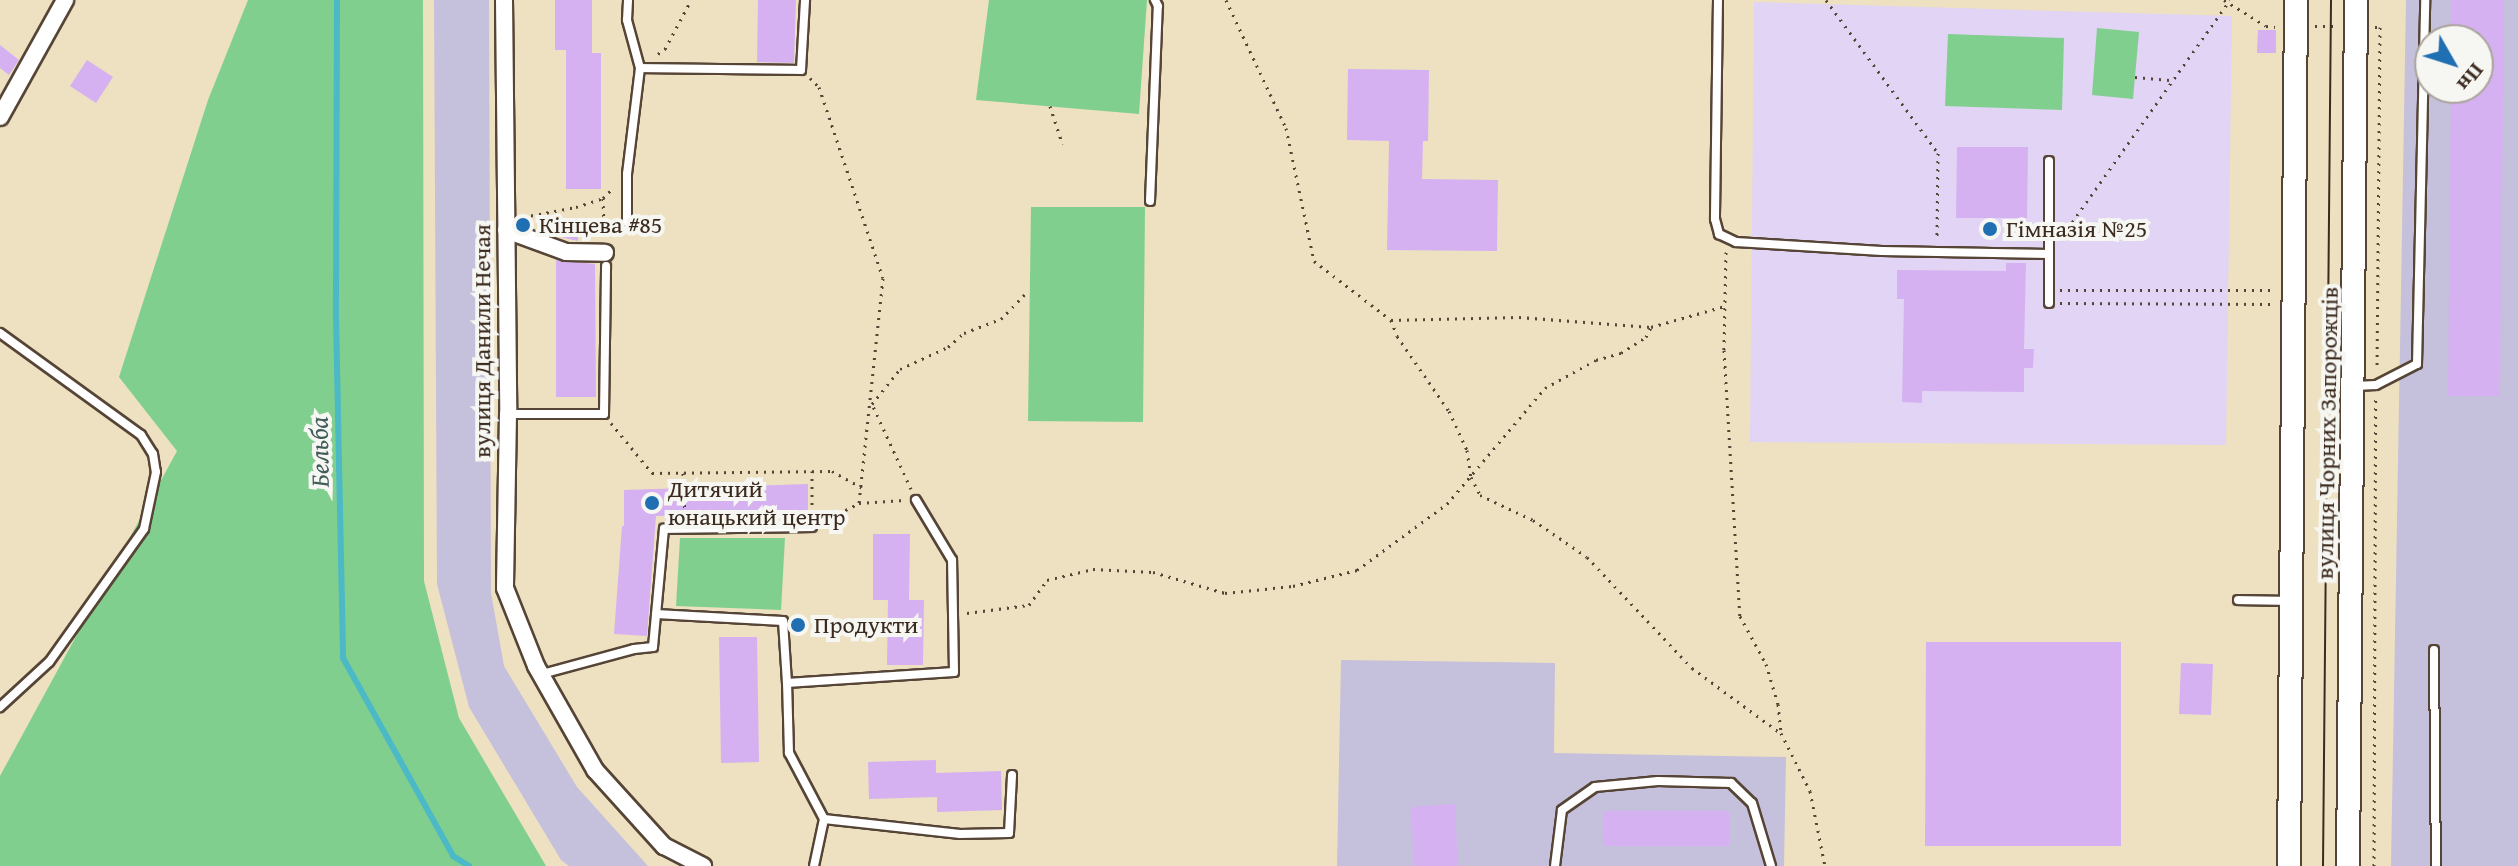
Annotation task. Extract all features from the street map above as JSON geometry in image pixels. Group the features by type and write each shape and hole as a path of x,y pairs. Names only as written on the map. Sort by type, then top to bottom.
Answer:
{"main road":[{"name":"вулиця Чорних Запорожців","path":"2289,866 2296,0"},
{"name":"вулиця Чорних Запорожців","path":"2348,866 2356,0"}],"street":[{"path":"0,117 65,0"},
{"name":"вулиця Данили Нечая","path":"504,0 508,414 505,588 541,674 595,770 664,846 703,866"},
{"path":"506,225 566,252 605,259"}],"lane":[{"path":"627,222 627,174 640,68 627,20 628,0"},
{"path":"640,68 801,70 805,0"},
{"path":"1150,201 1155,0"},
{"path":"1718,0 1715,219 1719,234 1726,240 1937,252 2049,254"},
{"path":"2353,386 2376,385 2417,364 2425,0"},
{"path":"2049,161 2049,303"},
{"path":"508,414 604,414 605,259"},
{"path":"0,333 141,435 153,454 156,472 144,529 49,662 0,707"},
{"path":"787,683 954,672 952,560 916,500"},
{"path":"541,674 634,649 653,647 664,529 812,527"},
{"path":"2238,600 2290,601"},
{"path":"656,614 783,621 789,753 824,819 814,866"},
{"path":"2434,650 2436,866"},
{"path":"824,819 960,834 1009,833 1012,775"},
{"path":"1555,866 1562,810 1595,787 1658,781 1731,783 1752,803 1771,866"}],"path":[{"path":"640,68 665,49 691,0"},
{"path":"1226,0 1286,128 1314,261 1391,320 1397,336 1449,411 1467,450 1471,477 1480,495 1533,520 1587,557 1692,668 1781,733"},
{"path":"1826,0 1938,153 1937,252"},
{"path":"2049,254 2227,1 2266,26 2380,27 2374,866"},
{"path":"2135,77 2173,80"},
{"path":"819,87 883,278 872,404 859,503"},
{"path":"1050,106 1062,144"},
{"path":"506,225 603,198 627,174"},
{"path":"603,198 605,259"},
{"path":"1726,240 1724,350 1740,616 1766,664 1778,704 1781,733 1810,791 1825,866"},
{"path":"2049,290 2292,297"},
{"path":"872,404 900,369 948,347 964,333 1001,319 1025,294"},
{"path":"2049,303 2292,297"},
{"path":"1391,320 1519,317 1651,327 1725,306"},
{"path":"953,615 1029,605 1047,580 1093,569 1153,572 1225,593 1293,586 1357,570 1447,504 1545,388 1596,360 1621,353 1646,337 1651,327"},
{"path":"812,471 812,527 859,503 916,500 872,404"},
{"path":"604,414 652,473 832,471 863,488"},
{"path":"683,473 685,529"}],"shaded area":[{"path":"434,0 489,0 491,593 504,666 577,787 648,866 569,866 561,860 469,707 437,584"},
{"path":"2406,0 2518,0 2518,866 2391,866"},
{"name":"Гімназія №25","path":"1754,2 2232,16 2226,445 1750,442"},
{"path":"1341,660 1555,663 1554,753 1786,757 1784,866 1337,866"}],"green space":[{"path":"248,0 423,0 424,581 459,718 546,866 0,866 0,776 177,451 119,377 208,100"},
{"path":"989,0 1147,0 1139,114 976,100"},
{"path":"2097,28 2139,32 2133,99 2092,95"},
{"path":"1948,34 2064,38 2062,110 1945,106"},
{"path":"1031,207 1145,207 1143,422 1028,421"},
{"path":"680,538 785,538 781,610 676,606"}],"building":[{"path":"555,0 592,0 592,53 601,53 601,189 566,189 566,50 555,50"},
{"path":"758,0 796,0 794,63 757,62"},
{"path":"2452,0 2504,0 2500,396 2448,396 2451,104 2494,104 2494,24 2451,24"},
{"path":"2258,30 2276,30 2276,53 2257,53"},
{"path":"0,45 19,60 9,75 0,68"},
{"path":"87,60 113,77 96,103 70,86"},
{"path":"1348,69 1429,70 1428,141 1423,141 1422,179 1498,180 1497,251 1387,250 1389,141 1347,140"},
{"path":"1957,147 2028,147 2027,218 1956,218"},
{"path":"548,221 578,221 578,241 548,234"},
{"path":"556,260 595,264 596,397 556,397"},
{"path":"2006,263 2026,263 2024,349 2034,349 2033,368 2024,368 2024,392 1922,391 1922,403 1902,402 1904,299 1897,299 1897,270 2006,271"},
{"path":"808,484 808,516 690,519 690,515 656,516 647,636 614,634 624,526 624,490"},
{"path":"873,534 910,534 909,600 924,600 923,665 887,665 888,600 873,600"},
{"path":"719,637 757,637 759,762 721,763"},
{"path":"1926,642 2121,642 2121,846 1925,846"},
{"path":"2181,663 2213,664 2211,715 2179,714"},
{"path":"936,760 936,773 1001,771 1002,810 937,812 937,797 869,799 868,762"},
{"path":"1455,804 1458,866 1414,866 1411,807"},
{"path":"1604,811 1729,811 1729,846 1603,846"}],"waterway":[{"name":"Бельба","path":"337,0 336,319 343,658 453,856 469,866"}],"tram line":[{"path":"2323,866 2331,0"}],"place":[{"name":"Кінцева #85","path":"523,225"},
{"name":"Гімназія №25","path":"1990,229"},
{"name":"Дитячий юнацький центр","path":"652,503"},
{"name":"Продукти","path":"798,625"}]}
